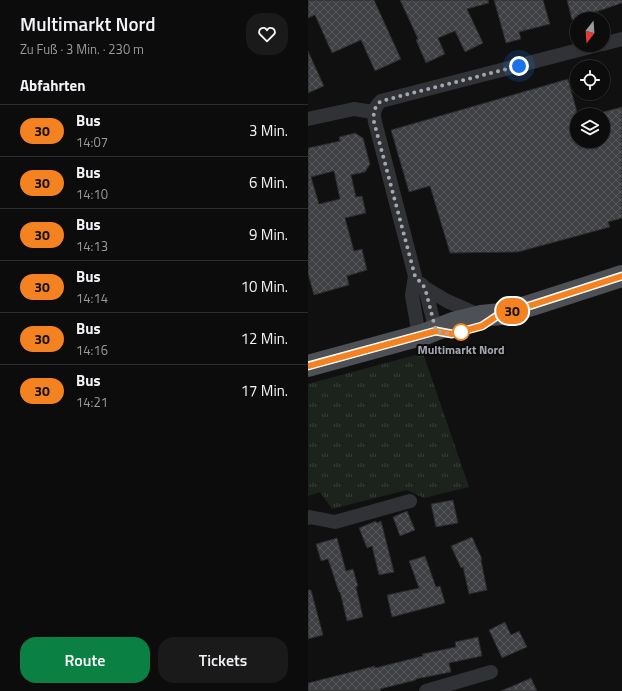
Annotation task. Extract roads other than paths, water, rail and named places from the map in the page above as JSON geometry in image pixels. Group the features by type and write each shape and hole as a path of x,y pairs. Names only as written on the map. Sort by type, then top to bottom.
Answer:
{"main road":[{"path":"308,366 428,333 452,334 482,326 491,315 532,305 622,276"}],"street":[{"path":"610,42 622,39"},
{"path":"428,333 412,295 415,276 374,122 374,112 377,105 381,101 571,52"},
{"path":"308,119 354,109 374,112"},
{"path":"415,276 425,288 446,300 491,315"},
{"path":"425,288 428,333"},
{"path":"308,518 310,517 335,522 410,501"},
{"path":"426,691 491,672"}],"place":[{"name":"Multimarkt Nord","path":"461,332"}]}
